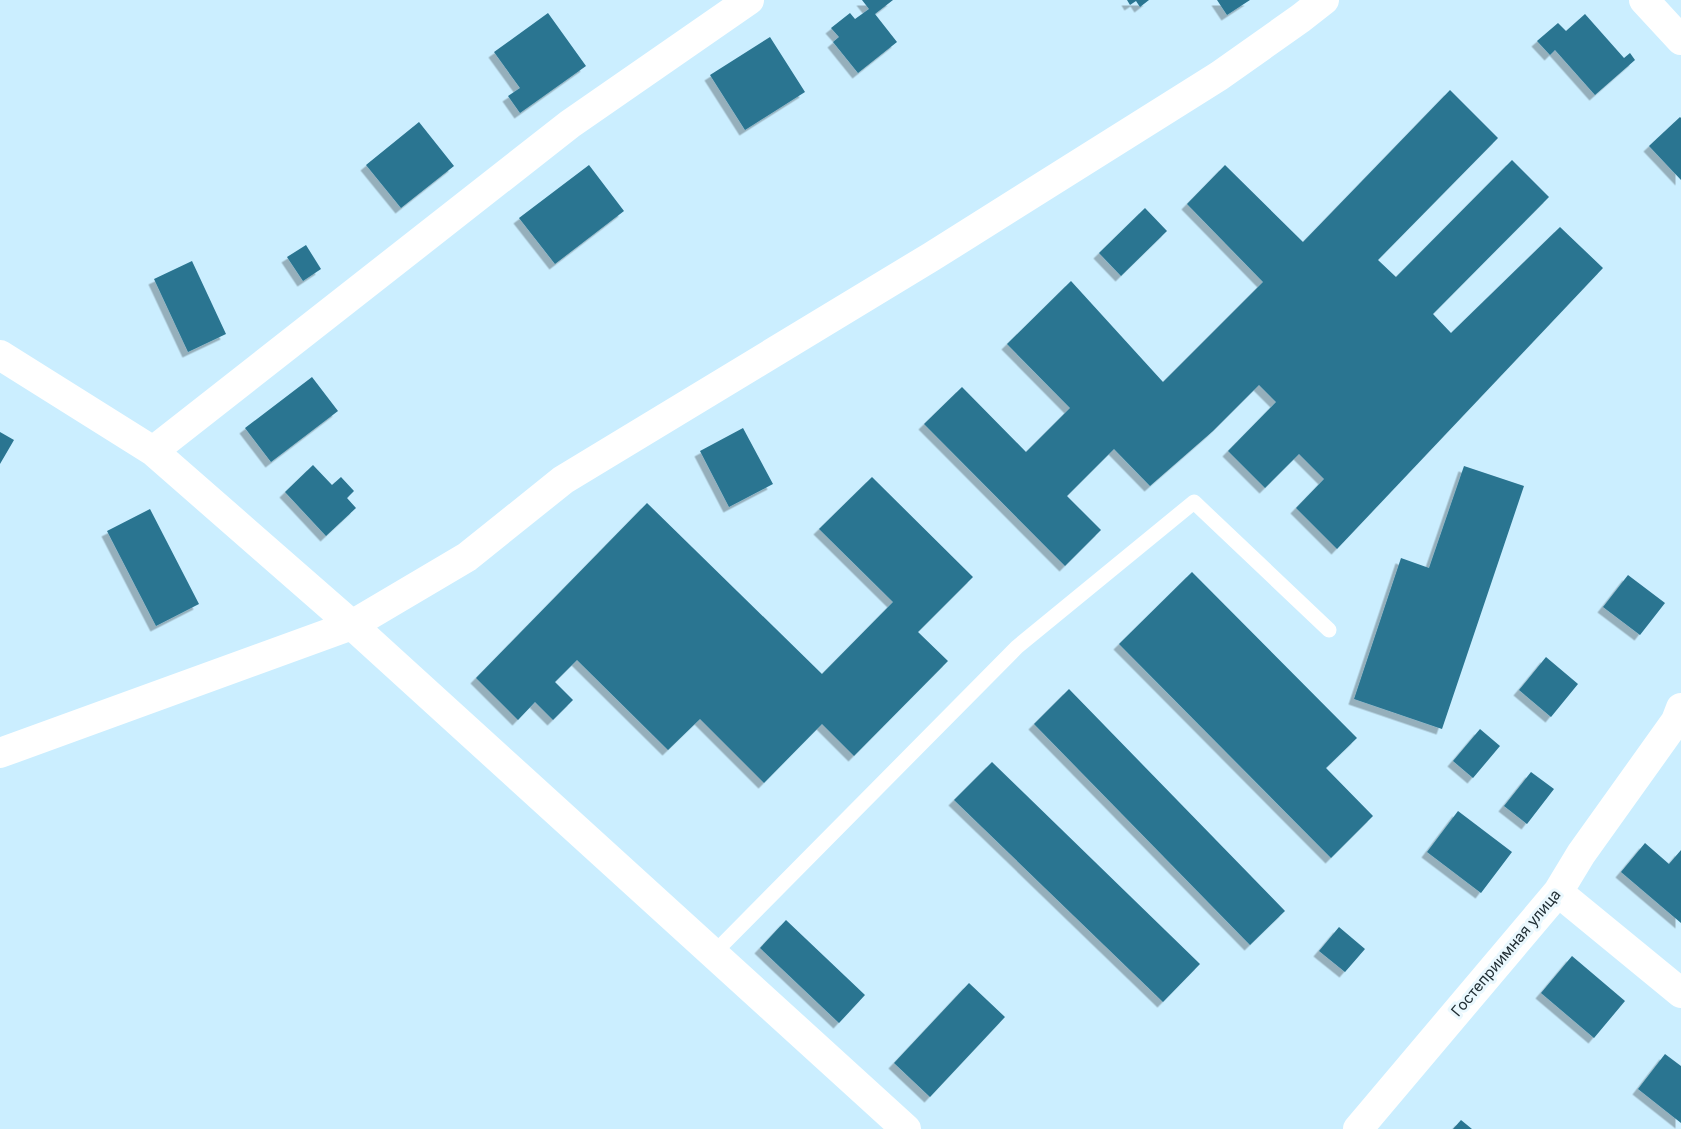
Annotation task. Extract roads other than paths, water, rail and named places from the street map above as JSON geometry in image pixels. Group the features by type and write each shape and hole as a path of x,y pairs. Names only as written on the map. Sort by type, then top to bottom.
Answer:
{"street":[{"path":"153,451 570,124 749,0"},
{"path":"0,753 352,626 467,557 563,480 941,251 1218,76 1324,0"},
{"path":"1644,0 1681,39"},
{"path":"0,355 153,451 352,626 906,1129"},
{"name":"Гостеприимная улица","path":"1358,1129 1558,892 1581,854 1676,721 1681,708"},
{"path":"1558,892 1681,993"}],"lane":[{"path":"713,954 1017,647 1194,502 1329,630"}]}
